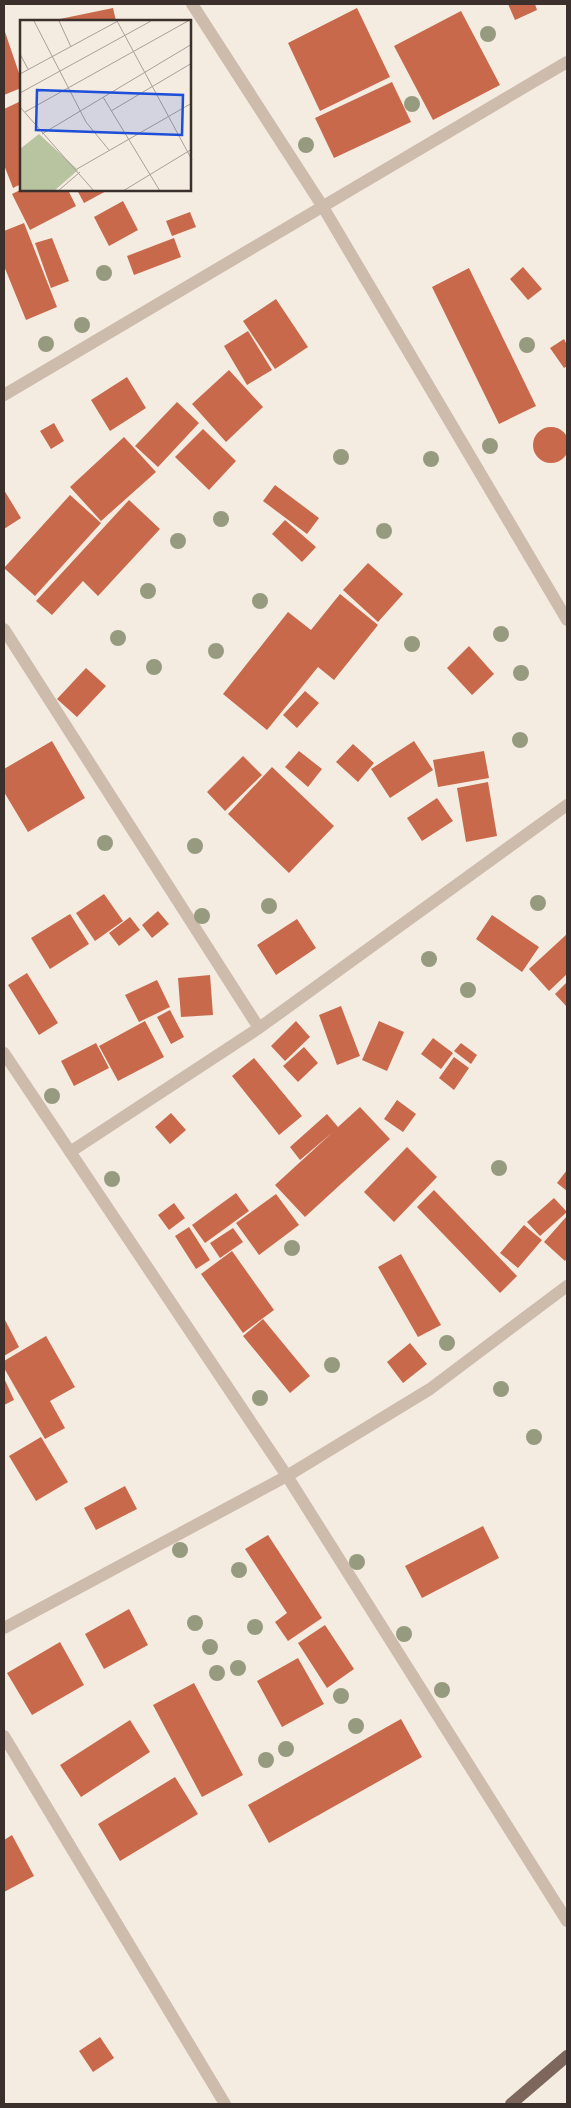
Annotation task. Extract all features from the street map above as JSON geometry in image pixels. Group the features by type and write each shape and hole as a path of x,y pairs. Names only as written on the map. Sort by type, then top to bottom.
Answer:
{"main road":[{"path":"511,2104 567,2056"}],"street":[{"path":"192,4 323,206 567,620"},
{"path":"4,394 567,62"},
{"path":"4,629 259,1028"},
{"path":"70,1152 259,1028 567,805"},
{"path":"4,1052 287,1476 567,1920"},
{"path":"4,1628 287,1476 430,1389 567,1286"},
{"path":"4,1736 225,2104"}],"building":[{"path":"508,4 535,4 537,10 515,20"},
{"path":"113,8 116,20 55,20"},
{"path":"357,8 390,77 320,111 288,43"},
{"path":"461,11 500,85 433,120 394,46"},
{"path":"4,29 20,76 20,88 4,95"},
{"path":"392,82 411,122 334,158 315,118"},
{"path":"20,101 20,184 13,188 4,165 4,109"},
{"path":"20,190 68,191 76,206 30,230 12,194"},
{"path":"78,191 106,191 84,203"},
{"path":"123,201 138,230 109,246 94,217"},
{"path":"190,212 196,227 172,236 166,221"},
{"path":"24,223 57,307 26,320 4,266 4,231"},
{"path":"52,238 69,281 51,288 35,243"},
{"path":"174,238 181,257 134,275 127,256"},
{"path":"523,267 542,289 528,300 510,279"},
{"path":"469,268 536,406 499,424 432,287"},
{"path":"276,299 308,347 275,369 243,321"},
{"path":"248,331 272,370 247,385 224,346"},
{"path":"564,339 567,345 567,366 564,368 550,348"},
{"path":"229,370 263,407 226,442 192,404"},
{"path":"127,377 146,408 110,431 91,400"},
{"path":"177,402 199,423 158,467 135,446"},
{"path":"54,423 64,441 51,449 40,431"},
{"path":"551,427 558,428 564,432 568,438 568,452 564,458 558,462 551,463 544,462 538,458 534,452 533,445 534,438 538,432 544,428"},
{"path":"203,429 236,461 209,490 175,457"},
{"path":"124,437 156,472 101,521 70,487"},
{"path":"275,485 319,518 307,534 263,501"},
{"path":"4,490 21,518 4,529"},
{"path":"70,495 101,523 35,596 4,568"},
{"path":"129,500 160,529 98,596 83,581 52,615 36,601"},
{"path":"285,520 316,547 302,562 272,534"},
{"path":"368,563 403,594 378,622 343,590"},
{"path":"340,594 378,625 334,680 318,667 267,730 223,694 288,612 311,630"},
{"path":"469,646 494,674 472,695 447,668"},
{"path":"86,668 106,686 77,717 57,699"},
{"path":"305,691 319,703 297,728 283,715"},
{"path":"52,741 85,798 28,832 4,792 4,769"},
{"path":"414,741 433,770 390,798 371,769"},
{"path":"353,744 374,763 358,782 336,762"},
{"path":"299,751 322,769 308,787 285,767"},
{"path":"484,751 489,778 438,787 433,760"},
{"path":"243,756 262,775 225,811 207,792"},
{"path":"272,767 334,826 289,873 228,814"},
{"path":"488,782 497,836 466,842 457,788"},
{"path":"437,798 453,821 422,841 407,818"},
{"path":"104,894 123,921 95,941 76,913"},
{"path":"158,911 169,924 152,938 142,925"},
{"path":"70,914 89,944 50,969 31,938"},
{"path":"492,915 539,947 522,972 476,939"},
{"path":"130,917 140,930 119,946 109,933"},
{"path":"297,919 316,948 276,975 257,945"},
{"path":"567,934 567,974 549,991 529,969"},
{"path":"27,973 58,1023 39,1035 8,985"},
{"path":"210,975 213,1015 181,1017 178,978"},
{"path":"157,980 170,1007 139,1022 125,995"},
{"path":"567,982 567,1007 555,994"},
{"path":"341,1006 360,1056 337,1065 319,1015"},
{"path":"170,1010 184,1037 171,1044 157,1017"},
{"path":"145,1021 164,1057 118,1081 99,1046"},
{"path":"296,1021 310,1037 285,1061 271,1046"},
{"path":"379,1021 404,1032 387,1071 362,1060"},
{"path":"433,1038 453,1053 441,1069 421,1054"},
{"path":"96,1043 109,1068 74,1086 61,1061"},
{"path":"461,1043 477,1055 471,1064 454,1051"},
{"path":"304,1047 318,1063 298,1082 283,1066"},
{"path":"454,1057 469,1068 454,1090 439,1078"},
{"path":"254,1058 302,1116 279,1135 232,1076"},
{"path":"397,1100 416,1114 403,1132 384,1119"},
{"path":"360,1107 390,1139 305,1217 275,1185 333,1132 300,1160 290,1147 327,1114 338,1127"},
{"path":"171,1113 186,1130 170,1144 155,1127"},
{"path":"407,1147 437,1177 394,1222 364,1192"},
{"path":"567,1170 567,1191 557,1183"},
{"path":"434,1190 517,1276 500,1293 417,1207"},
{"path":"236,1193 249,1211 205,1243 192,1225"},
{"path":"276,1194 299,1225 259,1255 236,1223"},
{"path":"554,1198 567,1212 540,1236 527,1222"},
{"path":"174,1203 185,1218 169,1230 158,1215"},
{"path":"567,1216 567,1258 565,1261 544,1242"},
{"path":"524,1225 542,1240 518,1268 500,1253"},
{"path":"189,1227 210,1260 196,1269 175,1236"},
{"path":"233,1228 243,1242 220,1258 210,1243"},
{"path":"232,1251 274,1310 243,1333 201,1274"},
{"path":"401,1254 441,1325 418,1337 378,1267"},
{"path":"4,1318 19,1347 4,1356"},
{"path":"263,1319 310,1376 290,1393 243,1336"},
{"path":"46,1336 75,1387 50,1401 65,1428 45,1439 4,1368 4,1361"},
{"path":"410,1343 427,1364 403,1383 387,1362"},
{"path":"4,1378 14,1400 4,1405"},
{"path":"41,1437 68,1482 36,1501 9,1456"},
{"path":"125,1486 137,1509 96,1530 84,1508"},
{"path":"483,1526 499,1558 422,1598 405,1566"},
{"path":"268,1535 322,1618 288,1641 275,1622 287,1613 245,1549"},
{"path":"129,1609 148,1645 104,1669 85,1634"},
{"path":"325,1625 354,1669 327,1688 298,1643"},
{"path":"60,1642 84,1685 32,1715 7,1673"},
{"path":"298,1658 324,1704 282,1727 257,1681"},
{"path":"194,1683 243,1775 202,1797 153,1705"},
{"path":"401,1719 422,1757 269,1843 248,1805"},
{"path":"130,1720 150,1752 81,1797 60,1765"},
{"path":"175,1777 198,1814 120,1861 98,1824"},
{"path":"12,1835 34,1876 4,1892 4,1840"},
{"path":"100,2037 114,2058 93,2072 79,2051"}]}
